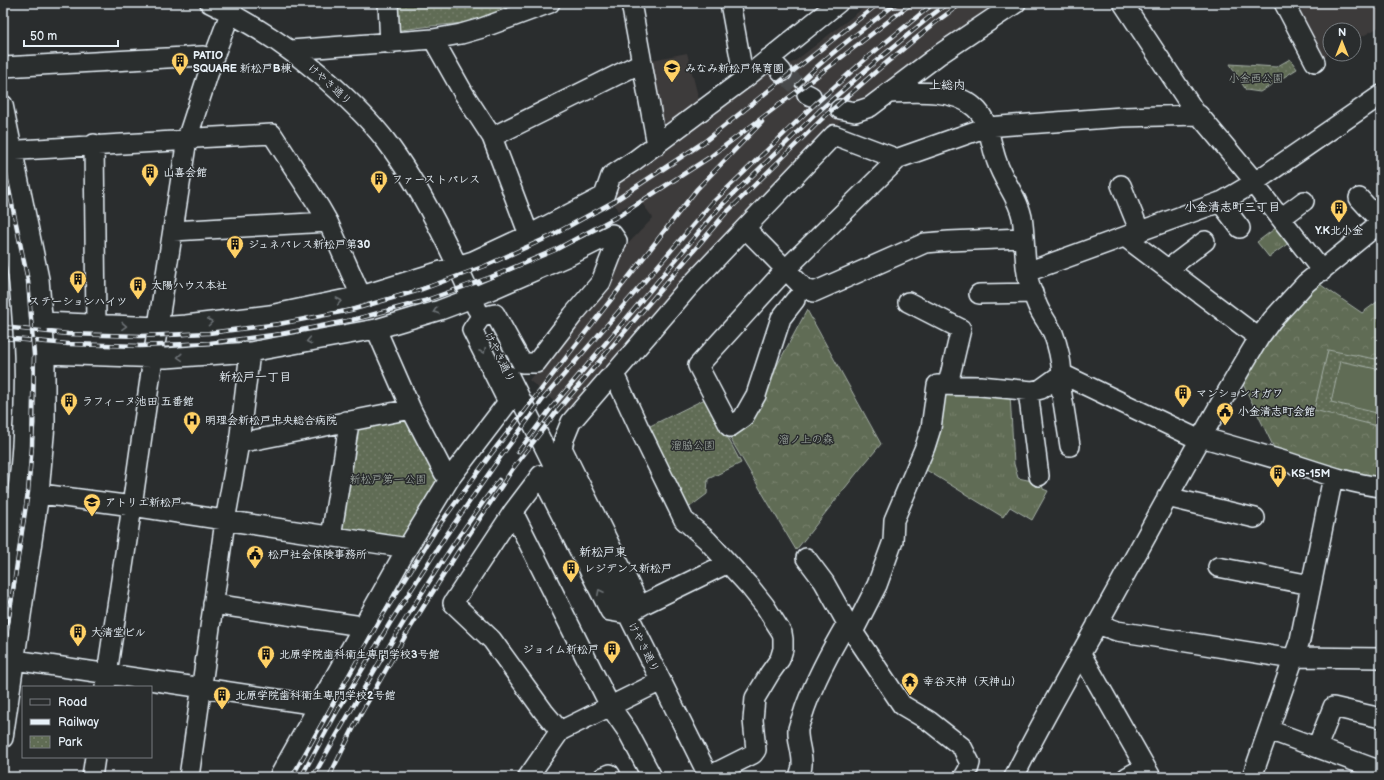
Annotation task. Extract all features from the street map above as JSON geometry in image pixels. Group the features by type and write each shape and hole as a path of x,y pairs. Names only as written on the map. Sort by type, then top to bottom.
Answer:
{"street":[{"name":"けやき通り","path":"210,3 232,8 258,29 291,50 326,79 366,116 386,141 421,195 627,614 709,776"},
{"path":"388,3 390,44"},
{"path":"291,50 433,40 468,32 550,3"},
{"path":"631,3 657,145"},
{"path":"730,3 744,79"},
{"path":"43,322 158,327 186,325 270,314 361,296 473,261 530,236 604,196 611,176 634,162 744,79 838,3"},
{"path":"840,109 855,112 870,107 940,54 1016,3"},
{"path":"1123,3 1196,115"},
{"path":"1284,3 1315,62"},
{"path":"106,680 186,139 232,8"},
{"path":"433,40 464,94 492,137 530,236"},
{"path":"3,67 203,56 213,59"},
{"path":"769,58 782,72"},
{"path":"492,137 642,63"},
{"path":"889,93 935,92 946,94 974,106 984,117 997,164 1018,204 1022,217 1027,272 1038,308 1052,332 1061,364 1061,375 1070,446"},
{"path":"1027,272 1133,235 1220,202 1254,182 1381,95"},
{"path":"3,105 8,150 39,279 45,354 45,424 39,493 3,738"},
{"path":"795,300 781,318 756,395 743,418 730,427 698,366 786,269 899,158 987,127 1129,117 1199,115 1254,182 1322,271"},
{"path":"8,150 272,134 328,222 361,296"},
{"path":"627,614 635,596 562,448 564,439 572,422 687,289 834,135 895,158 899,158"},
{"path":"94,144 96,324"},
{"path":"1121,185 1133,235 1168,269 1259,338"},
{"path":"3,197 19,283 24,354 22,445 18,491 3,593"},
{"path":"1014,777 1049,710 1167,497 1259,338 1272,320 1306,284 1381,222 1359,198"},
{"path":"1281,218 1304,201"},
{"path":"1220,202 1240,228"},
{"path":"173,231 328,222"},
{"path":"745,228 804,288 814,292 925,243 949,240 1024,238"},
{"path":"45,354 153,358 250,352 376,329 440,310 472,298 566,258 612,234 617,241 601,282 536,363 522,363 495,314 481,317 472,330 508,402 450,478 406,550 278,777"},
{"path":"1168,269 1205,241"},
{"path":"979,294 1033,293"},
{"path":"908,302 961,329 948,384"},
{"path":"376,329 411,409 444,473 450,478"},
{"path":"189,777 225,521 239,443 250,352"},
{"path":"614,374 684,520 707,540 750,587 765,606 782,633 783,649 780,659 755,698 753,720 756,750 753,754 709,776"},
{"path":"799,777 803,763 798,729 800,721 822,669 834,646 850,627 877,585 893,541 894,520 925,447 931,428 937,384 1028,391 1041,389 1061,375"},
{"path":"1061,375 1200,439 1282,461 1333,477 1364,485 1381,487"},
{"path":"1028,391 1039,476"},
{"path":"239,443 411,409"},
{"path":"331,537 348,430 346,421"},
{"path":"560,731 544,712 492,640 453,603 513,512 541,475 610,610 627,614 646,603 728,563"},
{"path":"1252,777 1300,640 1333,477"},
{"path":"18,491 132,506 401,547 406,550"},
{"path":"1167,497 1255,518"},
{"path":"513,512 610,706 628,732 652,777"},
{"path":"806,558 824,582 850,627 902,705 929,721 962,747 970,763 964,777"},
{"path":"1218,567 1311,585"},
{"path":"214,604 362,627"},
{"path":"1097,624 1117,631 1294,658 1381,658"},
{"path":"1081,654 1148,772 1127,777"},
{"path":"15,660 106,680 202,688 311,704 318,707"},
{"path":"528,777 560,731 661,681"},
{"path":"1317,747 1333,707 1381,718"},
{"path":"1269,730 1381,771"},
{"path":"92,777 95,758"},
{"path":"604,777 610,774 611,777"}],"shaded area":[{"path":"870,3 1005,3 863,102 852,99 834,114 843,118 765,198 571,416 529,380 584,314 620,252 653,218 639,199 618,211 608,193 623,174 758,74 773,75 795,61"},
{"path":"1315,3 1381,3 1381,26 1362,37 1362,22 1322,22 1322,58 1320,59 1297,12"},
{"name":"みなみ新松戸保育園","path":"687,53 700,104 660,136 646,61"}],"green space":[{"path":"393,3 533,3 487,21 393,31"},
{"name":"小金西公園","path":"1290,59 1297,69 1260,92 1246,90 1230,64 1276,67"},
{"path":"1281,224 1293,240 1269,257 1257,242"},
{"path":"1318,283 1362,313 1381,299 1381,477 1330,470 1276,452 1243,384 1261,351 1281,321"},
{"name":"溜ノ上の森","path":"807,310 881,444 796,550 727,433 746,423"},
{"path":"1328,350 1381,360 1381,427 1314,410"},
{"path":"1340,361 1381,370 1381,414 1331,402"},
{"path":"943,394 1010,395 1014,464 1018,478 1042,483 1043,489 1048,491 1032,520 1010,507 1003,517 923,468"},
{"name":"溜脇公園","path":"707,398 741,463 708,479 707,494 687,509 646,428"},
{"name":"新松戸第一公園","path":"405,416 410,419 437,480 436,487 405,538 399,541 338,533 350,429"}],"tunnel":[{"path":"782,72 807,94"},
{"path":"811,96 840,109"}],"railway":[{"path":"3,327 68,334 141,336 209,333 279,324 351,310 420,290 485,266 549,237 613,202 704,142 879,3"},
{"path":"797,86 833,53 897,3"},
{"path":"3,338 68,344 140,346 210,343 281,334 352,320 424,301 491,277 555,250 620,215 710,157 912,3"},
{"path":"301,777 338,710 390,623 445,537 499,459 544,398 712,203 815,104 870,55 934,3"},
{"path":"518,452 552,407 720,207 819,111 875,62 948,3"},
{"path":"329,777 358,719 407,633 512,470 557,411 725,214 825,116 880,68 936,22 962,3"},
{"path":"292,777 381,618 435,531 491,454 697,189 762,122"},
{"path":"3,161 28,281 34,355 32,446 28,492 3,655"},
{"path":"313,777 364,688 436,571 460,534 499,480"}],"place":[{"name":"PATIO SQUARE 新松戸B棟","path":"180,76"},
{"name":"みなみ新松戸保育園","path":"672,83"},
{"name":"山喜会館","path":"150,187"},
{"name":"ファーストパレス","path":"379,194"},
{"name":"Y.K北小金","path":"1339,223"},
{"name":"ジュネパレス新松戸第30","path":"235,259"},
{"name":"ステーションハイツ","path":"78,294"},
{"name":"太陽ハウス本社","path":"138,300"},
{"name":"マンションオガワ","path":"1183,408"},
{"name":"ラフィーヌ池田 五番館","path":"69,416"},
{"name":"小金清志町会館","path":"1225,426"},
{"name":"明理会新松戸中央総合病院","path":"192,435"},
{"name":"KS-15M","path":"1278,488"},
{"name":"アトリエ新松戸","path":"92,517"},
{"name":"松戸社会保険事務所","path":"255,569"},
{"name":"レジデンス新松戸","path":"571,583"},
{"name":"大清堂ビル","path":"78,647"},
{"name":"ジョイム新松戸","path":"612,664"},
{"name":"北原学院歯科衛生専門学校3号館","path":"266,669"},
{"name":"幸谷天神（天神山）","path":"910,696"},
{"name":"北原学院歯科衛生専門学校2号館","path":"222,710"}],"district":[{"name":"上総内","path":"947,85"},
{"name":"小金清志町三丁目","path":"1232,207"},
{"name":"新松戸一丁目","path":"255,377"},
{"name":"新松戸東","path":"603,552"}]}
